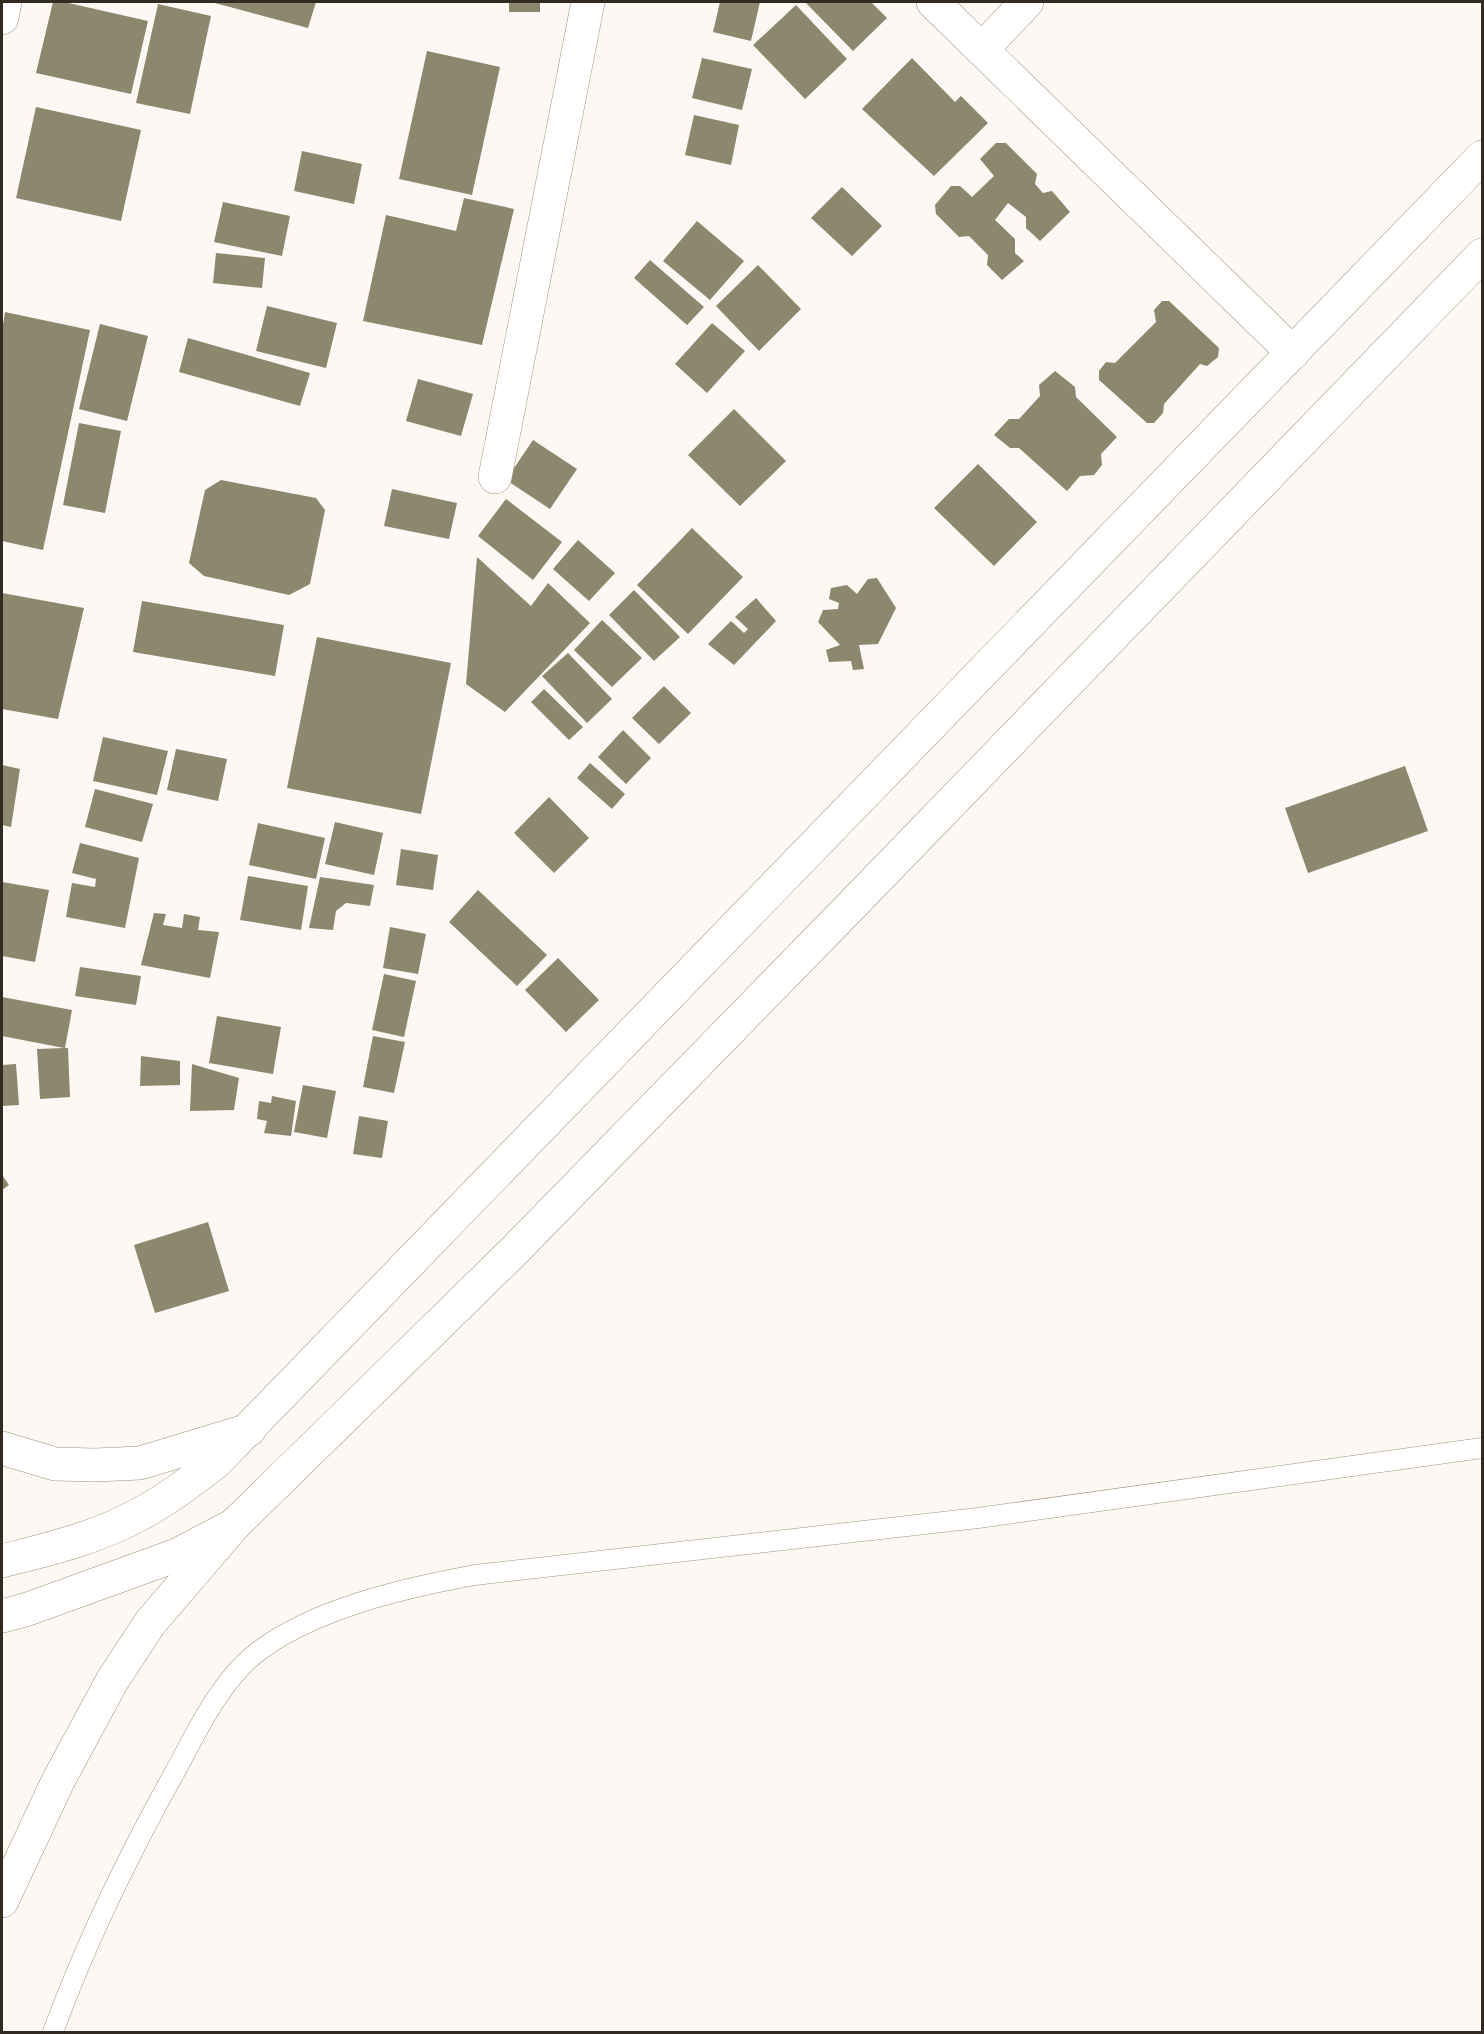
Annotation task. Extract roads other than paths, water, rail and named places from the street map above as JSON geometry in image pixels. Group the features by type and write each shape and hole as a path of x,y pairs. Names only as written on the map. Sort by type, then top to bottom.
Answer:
{"main road":[{"path":"2,18 5,2"},
{"path":"495,477 588,2"},
{"path":"933,2 1293,353"},
{"path":"982,49 1027,2"},
{"path":"2,1561 97,1534 140,1515 179,1491 207,1469 249,1430 1482,158"},
{"path":"2,1901 58,1781 112,1681 150,1623 234,1525 515,1250 1482,255"},
{"path":"2,1448 55,1464 140,1463 249,1430"},
{"path":"2,1616 28,1609 177,1555 234,1525"}],"lane":[{"path":"53,2032 64,2002 131,1852 206,1715 229,1682 252,1656 304,1624 358,1604 422,1585 475,1575 978,1518 1482,1448"}]}
